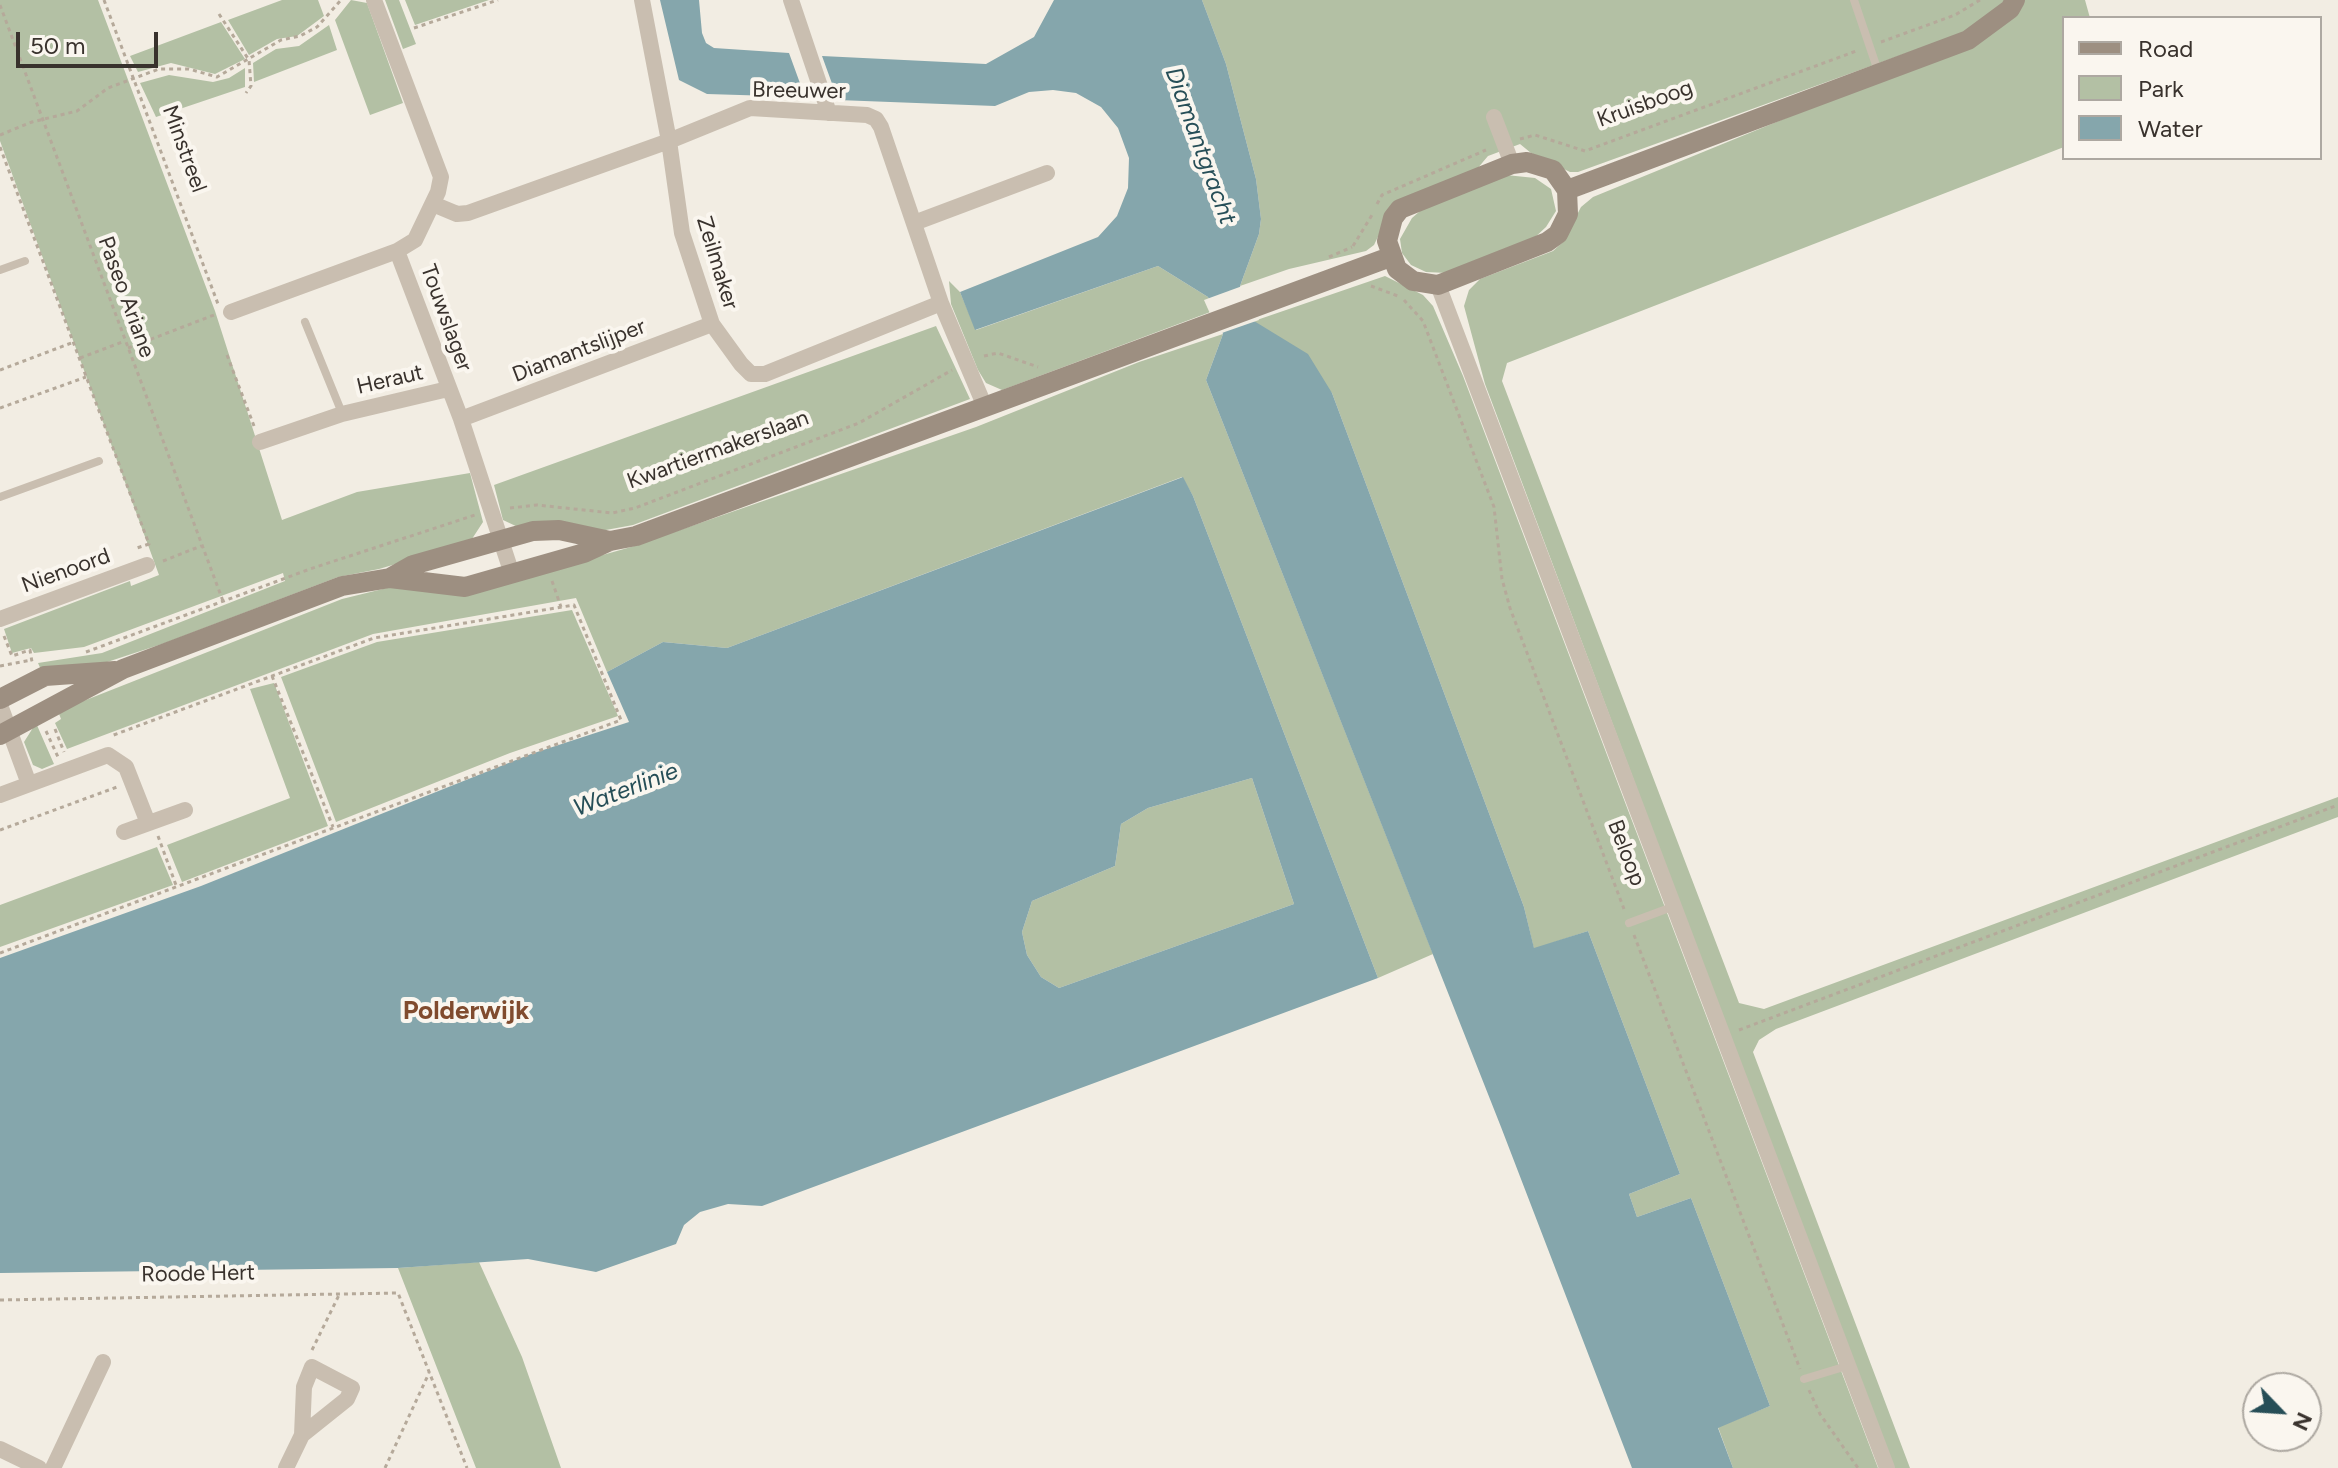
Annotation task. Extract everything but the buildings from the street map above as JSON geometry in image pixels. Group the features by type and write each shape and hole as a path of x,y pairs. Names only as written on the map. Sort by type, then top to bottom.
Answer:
{"main road":[{"path":"1567,190 1968,40 2010,9 2015,0"},
{"path":"1537,163 1553,170 1567,190 1568,214 1558,234 1547,242 1438,285 1413,281 1397,269 1390,257 1389,231 1400,209 1512,164 1537,163"},
{"path":"4,732 123,669 342,586 390,578 449,588 465,587 584,553 1390,257"},
{"path":"390,578 413,565 533,531 559,530 610,541"},
{"path":"0,702 45,676 123,669"}],"street":[{"name":"Touwslager","path":"374,0 439,170 440,185 415,240 397,251 461,419 512,574"},
{"name":"Zeilmaker","path":"642,0 669,141 682,233 712,324 741,364 751,374 765,374 941,303"},
{"path":"791,0 829,113"},
{"name":"Breeuwer","path":"433,204 457,214 468,213 669,141 750,108 876,119 941,303 985,407"},
{"path":"1494,117 1512,164"},
{"path":"914,223 1047,173"},
{"path":"226,312 397,251"},
{"name":"Beloop","path":"1438,285 1887,1468"},
{"name":"Diamantslijper","path":"461,419 712,324"},
{"name":"Heraut","path":"260,442 342,414 448,389"},
{"name":"Nienoord","path":"0,622 147,565"},
{"path":"0,702 4,732 29,784"},
{"path":"0,795 108,755 126,767 150,822"},
{"path":"124,832 185,810"},
{"path":"53,1468 103,1362"},
{"path":"286,1468 302,1435 304,1387 312,1367 352,1388 347,1399 302,1435"},
{"path":"0,1449 39,1468"}],"lane":[{"path":"1854,0 1878,72"},
{"path":"0,270 25,261"},
{"name":"Heraut","path":"305,322 342,414"},
{"path":"0,497 99,461"},
{"path":"1629,923 1672,907"},
{"path":"1804,1379 1847,1366"}],"path":[{"name":"Minstreel","path":"104,0 226,312"},
{"path":"0,135 77,111 108,88 159,69 189,69 217,77 281,40 300,36 317,27 341,0"},
{"path":"414,28 498,0"},
{"name":"Kruisboog","path":"1352,247 1382,195 1502,143 1535,135 1585,151 1955,15 1980,0"},
{"name":"Paseo Ariane","path":"0,5 223,601"},
{"path":"219,14 249,60 251,86 246,93"},
{"path":"0,147 149,544 128,551"},
{"name":"Beloop","path":"1358,268 1370,286 1410,303 1423,321 1494,507 1502,579 1510,608 1629,923 1804,1379 1820,1414 1858,1468"},
{"path":"128,348 226,312"},
{"path":"80,358 125,341"},
{"path":"0,370 74,342"},
{"name":"Kwartiermakerslaan","path":"84,653 223,601 491,510 537,505 612,513 635,508 859,423 965,363 998,353 1038,367 1049,365"},
{"path":"227,355 260,442"},
{"path":"0,408 86,377"},
{"path":"147,565 201,546"},
{"path":"0,953 621,720 574,605 374,638 109,737"},
{"path":"0,622 12,656 30,650 36,682"},
{"path":"0,666 44,658"},
{"path":"272,676 333,827"},
{"path":"48,711 65,754"},
{"path":"0,830 131,782"},
{"path":"1721,1037 2338,805"},
{"path":"150,822 177,888"},
{"path":"312,1367 306,1363 340,1293"},
{"name":"Roode Hert","path":"0,1300 398,1293 429,1373"},
{"path":"385,1468 429,1373"},
{"path":"429,1373 467,1468"}],"green space":[{"path":"0,0 98,0 215,311 282,520 357,492 470,473 483,522 470,542 379,569 338,577 165,643 92,667 42,672 38,663 102,653 285,581 283,573 84,647 34,653 31,648 12,653 4,629 130,581 131,586 159,575 0,141"},
{"path":"282,0 318,0 324,16 297,36 277,39 249,55 228,20"},
{"path":"351,0 367,3 403,103 370,115 335,20"},
{"path":"385,0 399,0 416,44 403,49"},
{"path":"405,0 489,0 415,25"},
{"path":"1202,0 2006,0 1973,29 1578,172 1570,172 1531,153 1520,144 1488,156 1477,169 1394,203 1374,245 1366,251 1289,269 1240,286 1259,234 1261,219 1256,179 1226,64"},
{"path":"2020,0 2085,0 2089,16 2062,16 2062,148 1507,363 1502,381 1739,1003 1764,1009 2338,797 2338,817 1776,1029 1759,1040 1753,1052 1910,1468 1892,1468 1485,384 1464,306 1469,290 1480,279 1553,251 1563,242 1581,207 1593,197 1972,42"},
{"path":"221,22 245,59 215,74 171,63 138,72 130,56"},
{"path":"329,25 337,50 254,82 253,63 276,49 299,46"},
{"path":"245,68 245,87 156,117 140,83 169,75 213,82 229,78"},
{"path":"1506,175 1535,178 1551,189 1556,211 1546,227 1531,241 1447,273 1426,272 1411,265 1402,253 1400,239 1412,218 1427,205"},
{"path":"1158,266 1208,297 1213,311 1002,390 986,383 978,370 951,304 949,281 960,292 976,330"},
{"path":"1385,276 1423,295 1433,306 1463,376 1878,1468 1733,1468 1718,1427 1770,1406 1691,1198 1637,1217 1629,1194 1680,1174 1588,931 1534,949 1524,907 1332,393 1254,321"},
{"path":"936,326 970,399 633,525 595,532 520,528 503,520 494,485"},
{"path":"1223,334 1206,380 1433,954 1378,978 1193,496 1182,477 727,648 663,642 607,672 576,598 373,634 67,749 55,723 61,719 58,711 342,599 395,586 461,595 631,547 976,427 1139,362"},
{"path":"572,610 618,716 510,753 336,822 281,677 377,642"},
{"path":"274,683 328,826 182,882 167,845 290,798 250,689"},
{"path":"36,723 54,764 42,769 33,765 24,742"},
{"path":"1252,778 1294,904 1059,988 1041,977 1027,955 1022,932 1032,901 1115,866 1121,824 1148,808"},
{"path":"157,847 173,885 0,947 0,905"},
{"path":"479,1262 522,1357 561,1468 476,1468 398,1268"}],"water":[{"path":"660,0 699,0 702,33 706,43 714,48 789,53 805,97 707,94 679,80"},
{"name":"Diamantgracht","path":"1054,0 1202,0 1226,64 1256,179 1261,219 1259,234 1240,286 1254,321 1308,354 1332,393 1524,907 1534,948 1588,931 1680,1174 1629,1194 1637,1217 1691,1198 1770,1406 1718,1428 1733,1468 1632,1468 1206,380 1223,334 1208,297 1158,266 975,330 960,292 1098,237 1117,216 1128,188 1129,158 1118,128 1101,107 1076,93 1053,90 1029,92 995,106 838,100 822,56 986,64 1034,37"},
{"name":"Waterlinie","path":"1183,477 1193,496 1378,978 762,1206 728,1204 700,1212 684,1225 676,1244 596,1272 528,1259 398,1268 0,1273 0,958 201,886 531,754 629,722 607,672 663,642 727,648","holes":["1252,778 1294,904 1059,988 1041,977 1027,955 1022,932 1032,901 1115,866 1121,824 1148,808"]}],"pier":[{"path":"1245,285 1259,320 1219,334 1204,300"}],"district":[{"name":"Polderwijk","path":"466,1011"}]}
